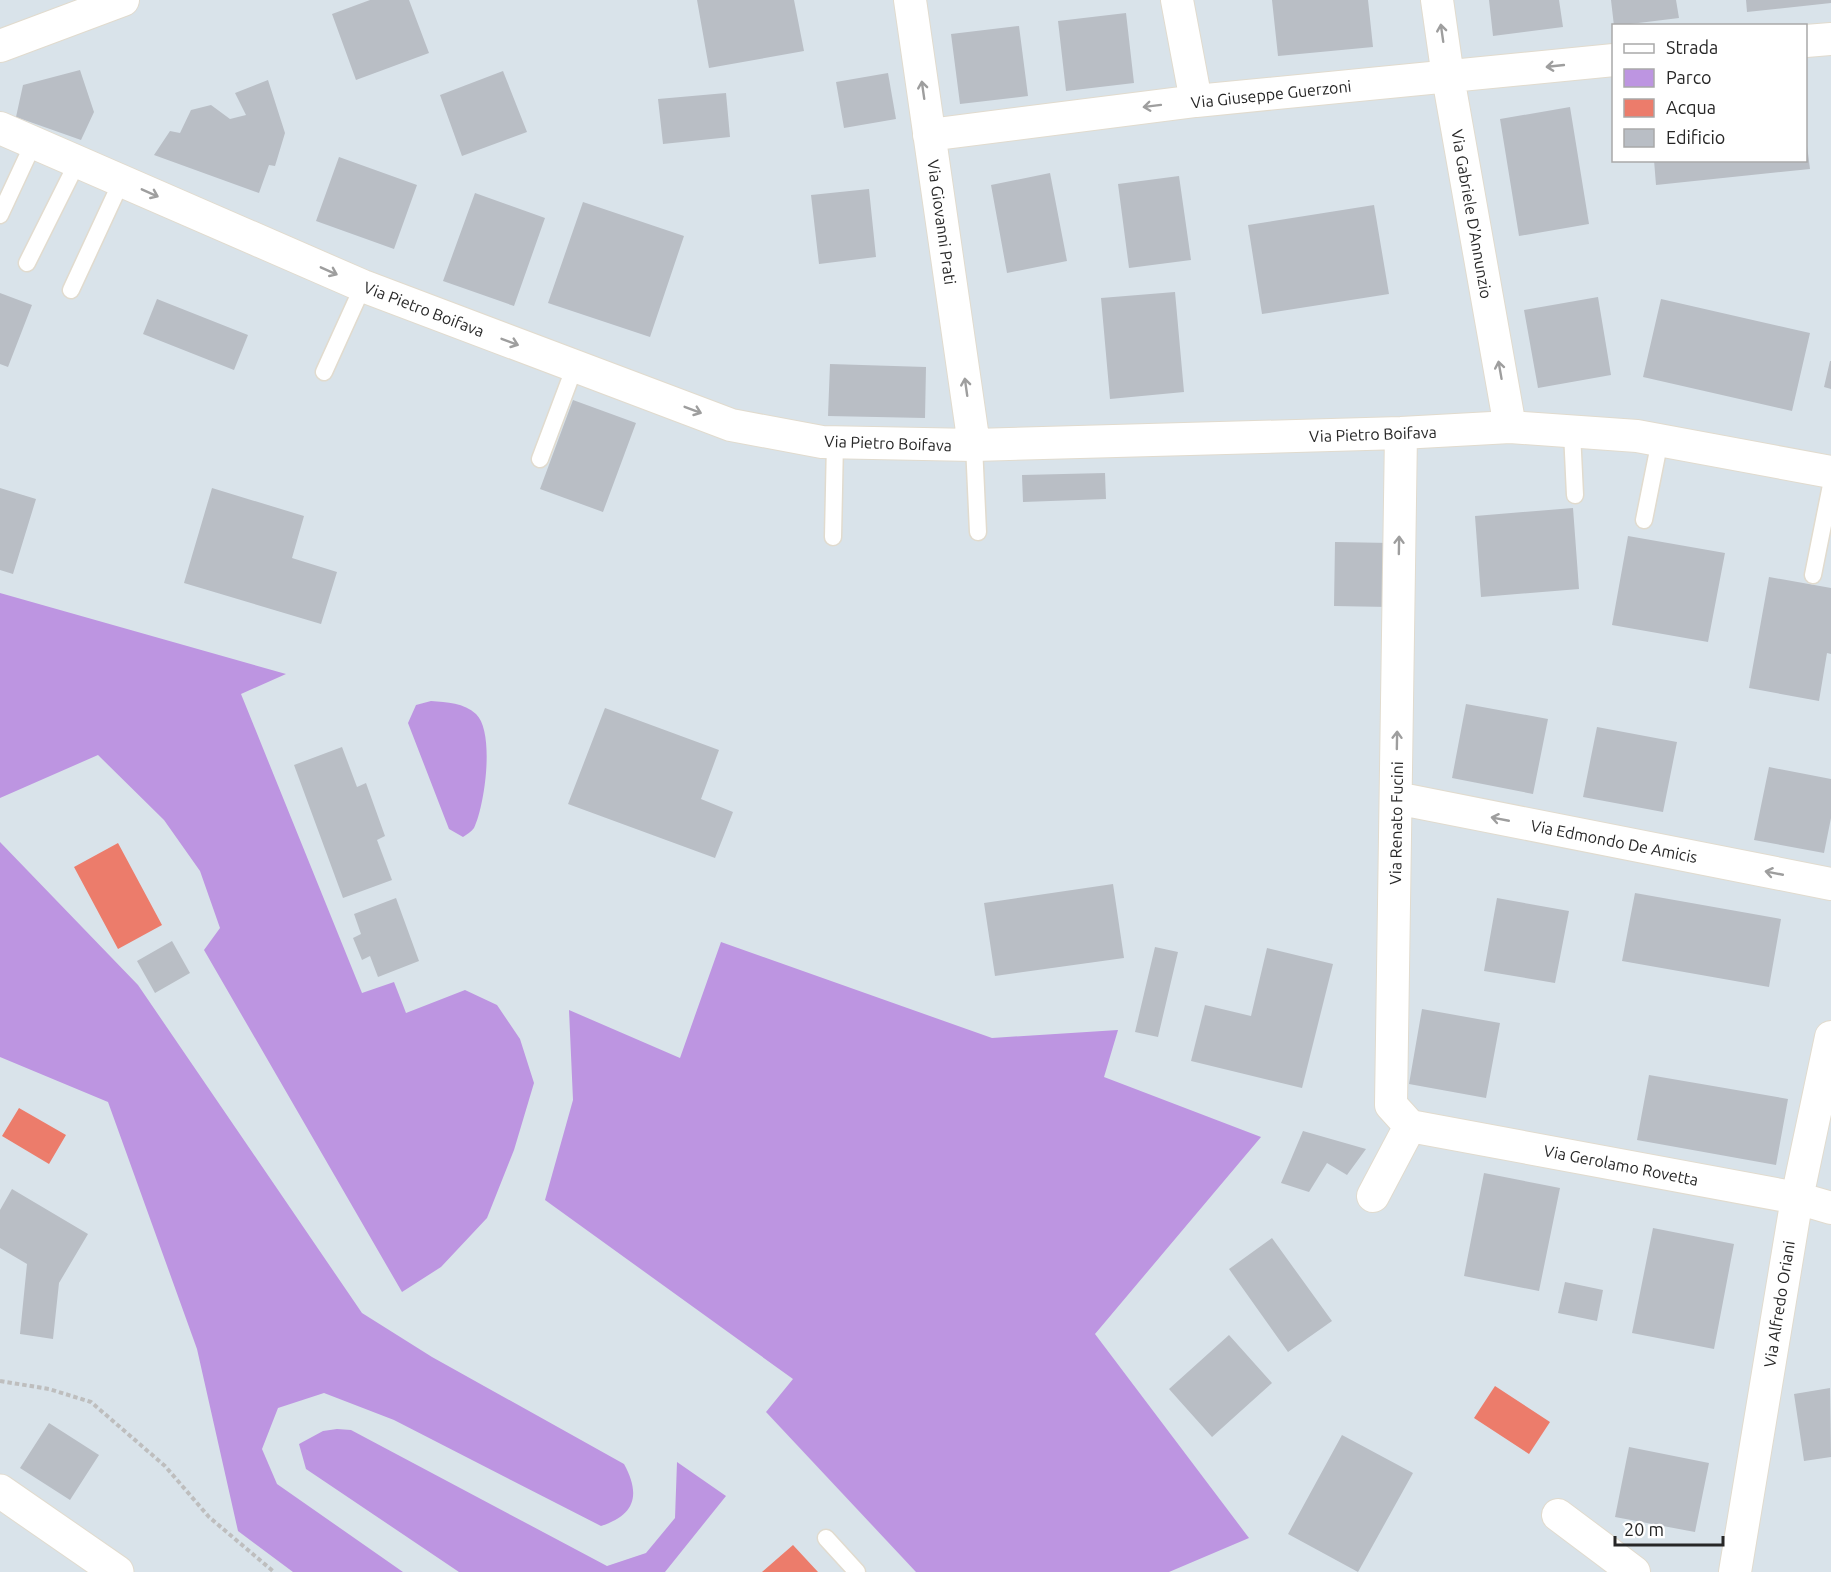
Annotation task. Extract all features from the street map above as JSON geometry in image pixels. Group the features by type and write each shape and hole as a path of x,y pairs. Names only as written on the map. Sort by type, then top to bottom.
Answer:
{"street":[{"path":"0,46 123,0"},
{"name":"Via Giovanni Prati","path":"910,0 974,445"},
{"path":"1177,0 1196,101"},
{"name":"Via Gabriele D'Annunzio","path":"1437,0 1448,77 1510,427"},
{"path":"1807,41 1831,39"},
{"name":"Via Giuseppe Guerzoni","path":"929,135 1196,101 1612,60"},
{"name":"Via Pietro Boifava","path":"0,128 363,286 731,425 835,442 974,445 1401,434 1510,427 1660,440 1831,472"},
{"name":"Via Renato Fucini","path":"1401,434 1390,1105 1410,1126"},
{"name":"Via Edmondo De Amicis","path":"1396,798 1831,884"},
{"name":"Via Alfredo Oriani","path":"1736,1572 1797,1198 1831,1037"},
{"path":"1374,1196 1410,1126"},
{"name":"Via Gerolamo Rovetta","path":"1410,1126 1797,1198 1831,1208"},
{"path":"0,1491 117,1572"},
{"path":"1557,1515 1634,1572"}],"lane":[{"path":"0,215 34,142"},
{"path":"27,263 78,161"},
{"path":"71,290 122,180"},
{"path":"324,372 363,286"},
{"path":"540,459 576,366"},
{"path":"1572,432 1575,495"},
{"path":"1644,520 1660,440"},
{"path":"833,537 835,442"},
{"path":"974,445 978,532"},
{"path":"1813,574 1831,485"},
{"path":"826,1538 857,1572"}],"path":[{"path":"0,1381 49,1389 91,1402 165,1466 209,1517 274,1572"}],"green space":[{"path":"0,593 286,674 241,694 362,993 394,982 406,1013 465,990 497,1005 520,1039 534,1083 514,1150 487,1218 441,1267 402,1292 204,950 220,928 200,871 164,820 98,755 0,798"},
{"path":"431,701 466,707 476,714 482,723 487,752 482,803 474,828 463,837 449,829 408,723 416,705"},
{"path":"0,842 138,985 362,1313 432,1357 624,1464 633,1494 628,1510 601,1526 394,1420 324,1393 278,1408 262,1449 277,1484 403,1572 293,1572 238,1531 197,1349 108,1102 0,1057"},
{"path":"721,942 992,1038 1118,1030 1104,1077 1261,1137 1095,1334 1249,1538 1169,1572 916,1572 766,1412 793,1379 545,1200 573,1100 569,1010 680,1058"},
{"path":"351,1430 607,1566 646,1553 675,1518 677,1462 726,1496 665,1572 459,1572 306,1469 299,1444 323,1431"}],"water":[{"path":"118,843 162,925 118,949 74,867"},
{"path":"19,1108 66,1135 49,1164 2,1136"},
{"path":"1495,1386 1550,1422 1529,1454 1474,1418"},
{"path":"793,1545 818,1572 762,1572"}],"building":[{"path":"370,0 409,0 429,53 356,80 332,14"},
{"path":"697,0 794,0 804,51 709,68"},
{"path":"1272,0 1368,0 1373,47 1278,56"},
{"path":"1489,0 1559,0 1563,27 1493,36"},
{"path":"1611,0 1676,0 1679,18 1614,24"},
{"path":"1746,0 1831,0 1831,3 1747,12"},
{"path":"1126,13 1134,83 1066,91 1058,21"},
{"path":"1019,26 1028,96 960,104 951,34"},
{"path":"80,70 94,112 81,140 16,117 23,85"},
{"path":"503,71 527,132 462,156 440,95"},
{"path":"888,73 896,119 844,128 836,82"},
{"path":"268,80 285,133 275,166 269,165 259,193 154,155 170,131 180,133 191,110 211,105 230,119 246,115 235,93"},
{"path":"726,93 730,137 663,144 658,99"},
{"path":"1570,107 1589,224 1519,236 1500,119"},
{"path":"1807,146 1810,169 1656,185 1654,162 1807,162"},
{"path":"339,157 417,185 394,249 316,221"},
{"path":"1050,173 1067,261 1007,273 991,185"},
{"path":"1179,176 1191,260 1129,268 1118,184"},
{"path":"869,189 876,257 819,264 811,195"},
{"path":"475,193 545,218 514,306 443,281"},
{"path":"583,202 684,236 650,337 548,303"},
{"path":"1374,205 1389,294 1262,314 1248,225"},
{"path":"1175,292 1184,392 1110,399 1101,298"},
{"path":"0,293 32,305 8,367 0,364"},
{"path":"1598,297 1611,375 1538,388 1524,310"},
{"path":"157,299 248,335 234,370 143,334"},
{"path":"1661,299 1810,333 1792,411 1643,377"},
{"path":"1831,361 1831,389 1824,387"},
{"path":"830,364 926,367 925,418 828,416"},
{"path":"573,400 636,423 603,512 540,489"},
{"path":"1105,473 1106,499 1023,502 1022,475"},
{"path":"0,488 36,499 13,574 0,570"},
{"path":"212,488 304,516 292,558 337,572 321,624 184,583"},
{"path":"1573,508 1579,589 1481,597 1475,516"},
{"path":"1628,536 1725,553 1708,642 1612,625"},
{"path":"1335,542 1391,543 1389,607 1334,606"},
{"path":"1769,577 1831,588 1831,654 1827,653 1819,701 1749,688"},
{"path":"1466,704 1548,719 1533,794 1452,778"},
{"path":"605,708 719,750 701,799 733,812 715,858 568,804"},
{"path":"1597,727 1677,742 1663,812 1583,797"},
{"path":"342,747 357,787 366,783 385,836 377,840 392,880 343,898 294,765"},
{"path":"1769,767 1831,779 1831,818 1824,853 1754,840"},
{"path":"1113,884 1124,958 995,976 984,903"},
{"path":"1635,893 1781,919 1769,987 1622,961"},
{"path":"396,898 419,961 378,977 370,956 362,960 353,938 361,934 354,914"},
{"path":"1497,898 1569,911 1555,983 1484,971"},
{"path":"172,941 190,973 155,993 137,961"},
{"path":"1155,947 1178,952 1158,1037 1135,1032"},
{"path":"1267,948 1333,964 1302,1088 1191,1061 1205,1005 1251,1016"},
{"path":"1422,1009 1500,1023 1486,1098 1409,1084"},
{"path":"1649,1075 1788,1099 1776,1165 1637,1140"},
{"path":"1303,1131 1366,1149 1347,1175 1327,1163 1309,1192 1281,1183"},
{"path":"1484,1173 1560,1188 1539,1291 1464,1276"},
{"path":"12,1189 88,1234 59,1283 53,1339 20,1334 27,1264 0,1248 0,1210"},
{"path":"1653,1228 1734,1244 1714,1349 1632,1333"},
{"path":"1272,1238 1332,1321 1288,1352 1229,1269"},
{"path":"1565,1282 1603,1290 1597,1321 1558,1313"},
{"path":"1229,1335 1272,1383 1212,1437 1169,1389"},
{"path":"1830,1388 1831,1457 1804,1461 1794,1394"},
{"path":"49,1423 99,1455 70,1500 20,1468"},
{"path":"1342,1435 1413,1473 1358,1572 1288,1534"},
{"path":"1629,1447 1709,1463 1695,1532 1615,1517"}]}
